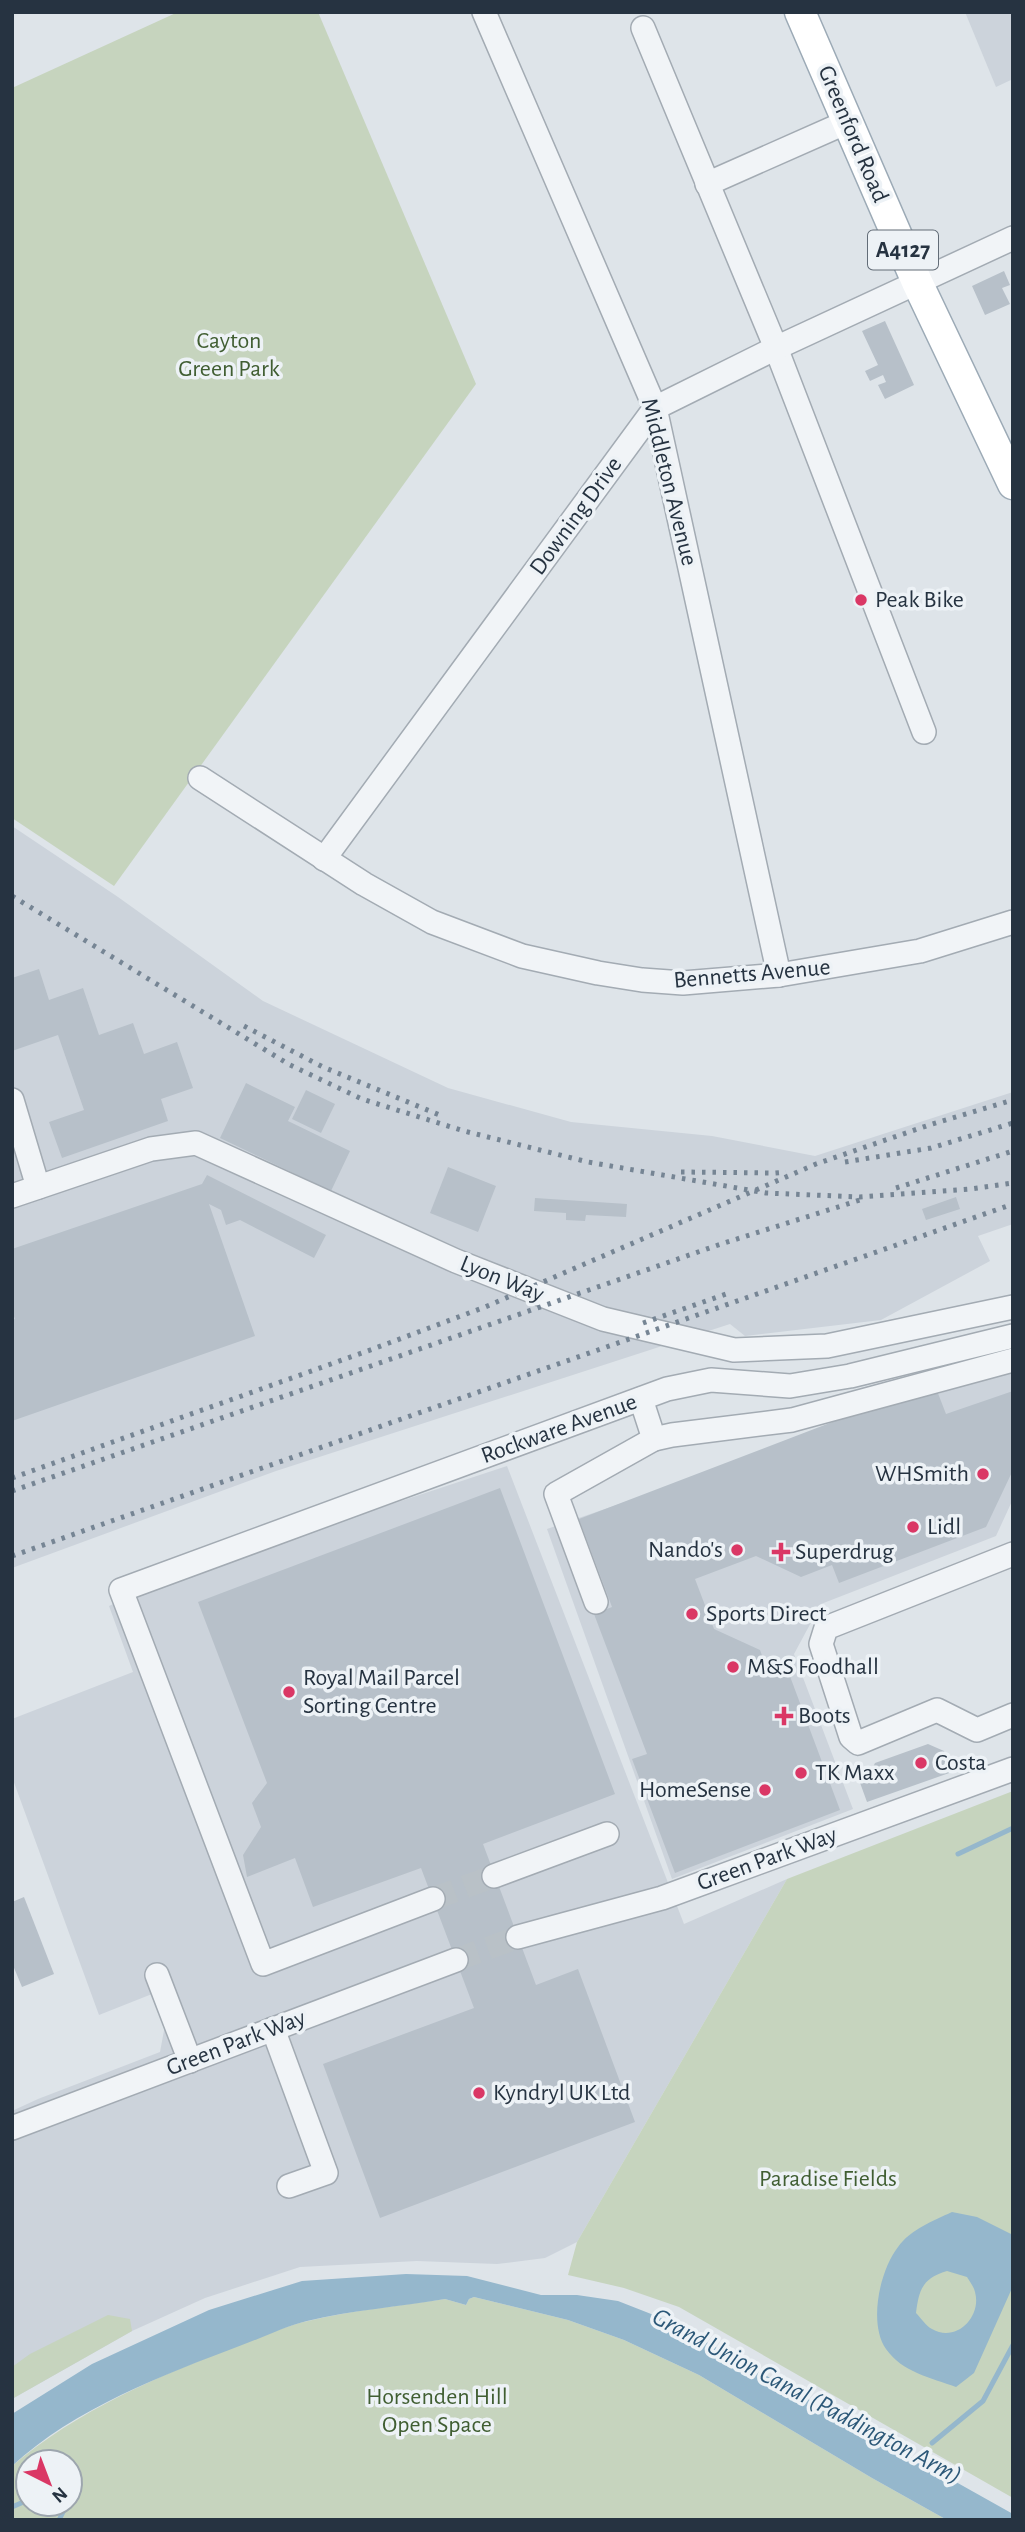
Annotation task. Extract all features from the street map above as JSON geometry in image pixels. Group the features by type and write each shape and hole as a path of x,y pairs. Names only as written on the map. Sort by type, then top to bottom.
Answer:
{"main road":[{"name":"Greenford Road","path":"800,12 917,282 1013,484"}],"street":[{"name":"Middleton Avenue","path":"484,12 655,408 779,975"},
{"path":"643,28 776,348 924,732"},
{"path":"707,184 847,122"},
{"name":"Downing Drive","path":"324,859 655,408 776,348 1013,239"},
{"name":"Bennetts Avenue","path":"200,778 324,859 432,922 522,956 598,973 683,983 779,975 920,951 1013,922"},
{"path":"12,1100 38,1187"},
{"name":"Lyon Way","path":"12,1196 151,1149 196,1143 456,1261 603,1319 734,1350 827,1346 1013,1307"},
{"name":"Rockware Avenue","path":"433,1899 263,1964 121,1591 667,1390 711,1380 790,1385 850,1377 1013,1336"},
{"path":"596,1602 556,1494 654,1439 792,1420 1013,1360"},
{"path":"641,1399 654,1439"},
{"path":"1013,1555 826,1628 821,1644 850,1737 858,1743 937,1710 977,1730 1013,1715"},
{"name":"Green Park Way","path":"518,1937 662,1898 1013,1769"},
{"path":"494,1875 607,1834"},
{"name":"Green Park Way","path":"14,2127 456,1960"},
{"path":"157,1975 190,2060"},
{"path":"273,2029 326,2173 289,2186"}],"shaded area":[{"path":"965,12 1013,12 1013,79 996,87"},
{"path":"12,826 118,897 263,1001 448,1088 571,1122 712,1136 815,1156 1013,1092 1013,1224 978,1236 990,1261 881,1320 745,1336 730,1324 276,1471 12,1568"},
{"path":"1013,1368 1013,1499 996,1536 821,1604 794,1654 853,1809 672,1879 547,1529"},
{"path":"507,1466 684,1924 787,1879 577,2242 545,2258 497,2264 417,2261 300,2267 205,2298 132,2331 12,2399 12,2111 160,2052 165,2025 152,1994 99,2015 12,1777 12,1719 133,1672 109,1606 174,1576"}],"green space":[{"name":"Cayton Green Park","path":"178,12 318,12 476,384 114,886 12,818 12,88"},
{"name":"Paradise Fields","path":"1013,1791 1013,2498 679,2307 624,2288 568,2275 577,2242 787,1879"},
{"name":"Horsenden Hill Open Space","path":"474,2297 568,2320 624,2340 699,2375 947,2520 12,2520 14,2464 14,2518 84,2518 84,2448 34,2448 91,2411 148,2382 299,2323 359,2311 445,2299 466,2305 469,2299"},
{"path":"108,2315 130,2319 132,2331 12,2399 12,2367 30,2354"}],"water":[{"path":"952,2212 977,2217 1013,2235 1013,2286 974,2373 956,2387 909,2369 893,2357 881,2338 877,2311 886,2269 898,2247 909,2235","holes":["947,2271 967,2277 976,2301 971,2318 965,2325 950,2333 930,2328 916,2313 921,2291 927,2281"]},
{"path":"406,2274 467,2276 541,2295 577,2295 618,2301 669,2321 1013,2514 1013,2520 947,2520 699,2375 624,2340 568,2320 474,2297 469,2299 466,2305 445,2299 341,2314 283,2329 121,2395 63,2427 33,2448 14,2448 12,2466 12,2414 92,2364 209,2310 302,2281"}],"building":[{"path":"1004,271 1010,285 1002,288 1010,304 985,315 972,286"},
{"path":"885,321 914,385 885,399 878,385 886,382 883,375 870,381 865,371 878,365 862,331"},
{"path":"39,969 49,1000 83,988 99,1035 133,1023 144,1054 177,1042 193,1088 161,1099 168,1121 62,1158 49,1122 84,1110 58,1035 12,1051 12,978"},
{"path":"246,1083 295,1107 288,1121 350,1151 331,1191 220,1138"},
{"path":"306,1090 335,1104 321,1133 292,1119"},
{"path":"448,1167 496,1186 478,1232 430,1213"},
{"path":"207,1175 326,1235 314,1258 240,1220 226,1225 221,1210 209,1204 255,1336 12,1421 12,1320 15,1319 12,1311 12,1249 202,1184"},
{"path":"956,1197 960,1209 926,1220 922,1209"},
{"path":"535,1198 627,1204 626,1217 586,1215 585,1221 566,1220 566,1213 534,1211"},
{"path":"934,1383 946,1414 1013,1391 1013,1470 986,1527 839,1583 832,1565 801,1577 756,1556 695,1579 714,1629 760,1650 770,1678 788,1671 840,1810 675,1873 632,1759 647,1754 594,1614 612,1607 579,1519"},
{"path":"500,1488 615,1794 483,1844 536,1985 578,1969 635,2122 380,2218 323,2064 474,2008 421,1868 313,1907 295,1858 247,1877 243,1855 261,1827 252,1803 267,1783 198,1602"},
{"path":"928,1744 944,1751 952,1772 867,1802 859,1780 868,1777 875,1763"},
{"path":"24,1897 54,1974 22,1987 12,1963 12,1902"}],"waterway":[{"path":"958,1854 1013,1828"},
{"name":"Grand Union Canal (Paddington Arm)","path":"932,2443 983,2401 1013,2345"}],"tunnel":[{"path":"433,1899 494,1876"},
{"path":"456,1960 518,1937"}],"railway":[{"path":"12,896 290,1065 362,1099 464,1131 588,1162 766,1193 860,1197 1013,1183"},
{"path":"244,1026 323,1067 442,1116"},
{"path":"12,1478 485,1307 816,1164 932,1124 1013,1100"},
{"path":"845,1162 931,1148 1013,1123"},
{"path":"896,1188 1013,1151"},
{"path":"681,1172 786,1172"},
{"path":"12,1491 721,1244 860,1200"},
{"path":"12,1556 1013,1204"},
{"path":"643,1323 729,1293"}],"place":[{"name":"Peak Bike","path":"861,600"},
{"name":"WHSmith","path":"983,1474"},
{"name":"Lidl","path":"913,1527"},
{"name":"Nando's","path":"737,1550"},
{"name":"Superdrug","path":"781,1552"},
{"name":"Sports Direct","path":"692,1614"},
{"name":"M&S Foodhall","path":"733,1667"},
{"name":"Royal Mail Parcel Sorting Centre","path":"289,1692"},
{"name":"Boots","path":"784,1716"},
{"name":"Costa","path":"921,1763"},
{"name":"TK Maxx","path":"801,1773"},
{"name":"HomeSense","path":"765,1790"},
{"name":"Kyndryl UK Ltd","path":"479,2093"}]}
